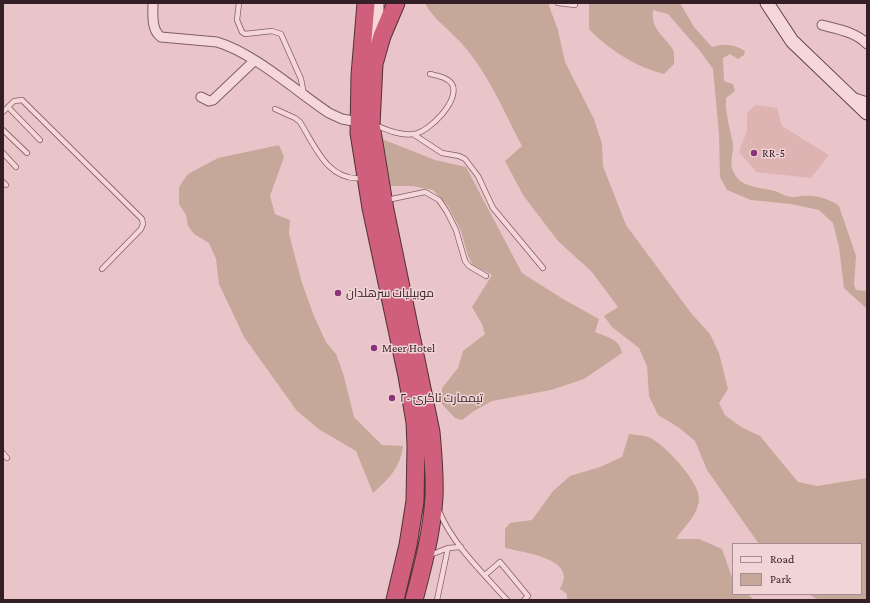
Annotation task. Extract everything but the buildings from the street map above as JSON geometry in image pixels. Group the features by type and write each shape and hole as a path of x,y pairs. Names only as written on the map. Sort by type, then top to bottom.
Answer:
{"highway":[{"path":"366,3 360,75 365,123 366,177 415,422 417,472 415,501 408,545 394,600"},
{"path":"396,3 378,50 365,123 383,201 431,432 434,497 425,558 414,600"}],"street":[{"path":"153,3 154,25 158,34 162,37 218,42 235,49 329,113 342,119 365,123"},
{"path":"377,3 378,50"},
{"path":"767,3 792,41 867,113"},
{"path":"822,25 848,32 862,38 867,44"},
{"path":"201,97 209,101 213,100 254,61"},
{"path":"851,97 867,102"}],"lane":[{"path":"239,3 237,20 242,32 245,34 272,31 281,34 301,79 305,96"},
{"path":"558,3 575,5"},
{"path":"412,134 426,130 433,124 442,114 450,100 453,85 442,77 430,74"},
{"path":"3,112 16,100 24,102 142,219 143,224 141,229 102,269"},
{"path":"8,107 40,140"},
{"path":"275,109 295,118 300,122 324,160 336,173 354,179 366,177"},
{"path":"365,123 386,130 412,134 442,153 465,158 478,176 493,208 543,268"},
{"path":"3,130 27,154"},
{"path":"3,153 16,167"},
{"path":"383,201 420,192 430,193 439,200 448,212 456,230 465,261 468,266 486,276"},
{"path":"3,453 7,458"},
{"path":"434,497 443,521 461,547 507,600"},
{"path":"425,558 436,551 461,547"},
{"path":"437,600 448,548"},
{"path":"485,575 500,562 528,596 524,600"}],"shaded area":[{"path":"755,105 777,108 782,126 829,155 811,178 756,172 739,152 747,131 747,113"}],"green space":[{"path":"425,3 548,3 558,30 565,62 594,119 602,144 603,166 626,225 691,313 710,334 719,353 728,389 719,403 725,415 741,427 760,436 798,482 817,486 867,478 867,600 819,600 810,595 862,595 862,543 758,543 707,470 695,441 678,427 658,415 649,396 647,366 639,348 612,327 604,316 618,307 592,272 558,241 523,195 505,161 522,146 501,104 490,83 472,56 460,41 434,16"},
{"path":"589,3 680,3 694,27 712,47 729,45 745,51 744,55 738,59 730,54 723,58 724,81 733,84 735,91 726,98 726,104 733,144 732,168 735,175 739,180 749,186 775,191 790,197 806,196 821,198 831,201 839,206 856,256 854,285 856,290 867,291 867,309 844,288 839,247 833,223 819,210 791,204 751,200 727,190 720,177 719,134 713,69 700,51 668,14 653,10 655,27 672,48 674,54 674,64 664,74 633,62 614,51 597,37 589,29"},
{"path":"382,139 435,160 466,167 522,273 563,299 599,319 595,332 616,342 621,348 622,353 584,379 551,390 492,401 462,420 455,418 441,403 442,388 458,368 463,351 485,334 482,324 472,307 492,275 473,265 468,256 461,231 448,206 433,190 412,186 387,186"},
{"path":"279,145 284,157 270,196 275,214 290,220 289,234 302,283 314,316 326,342 336,354 343,373 354,417 382,445 403,446 402,454 393,472 373,493 356,451 320,430 297,411 244,337 219,284 216,259 209,243 194,234 188,226 186,215 179,204 179,187 188,174 218,158"},
{"path":"629,434 641,435 655,440 680,464 694,484 699,500 696,511 676,539 699,539 722,549 732,577 732,595 749,595 754,600 567,600 567,594 560,589 564,577 562,570 557,565 540,556 505,548 505,529 510,523 532,520 553,491 570,476 600,467 622,457"}],"place":[{"name":"RR-5","path":"754,153"},
{"name":"موبيليات سرهلدان","path":"338,293"},
{"name":"Meer Hotel","path":"374,348"},
{"name":"تيممارت ئاكرئ -٢","path":"392,398"}]}
